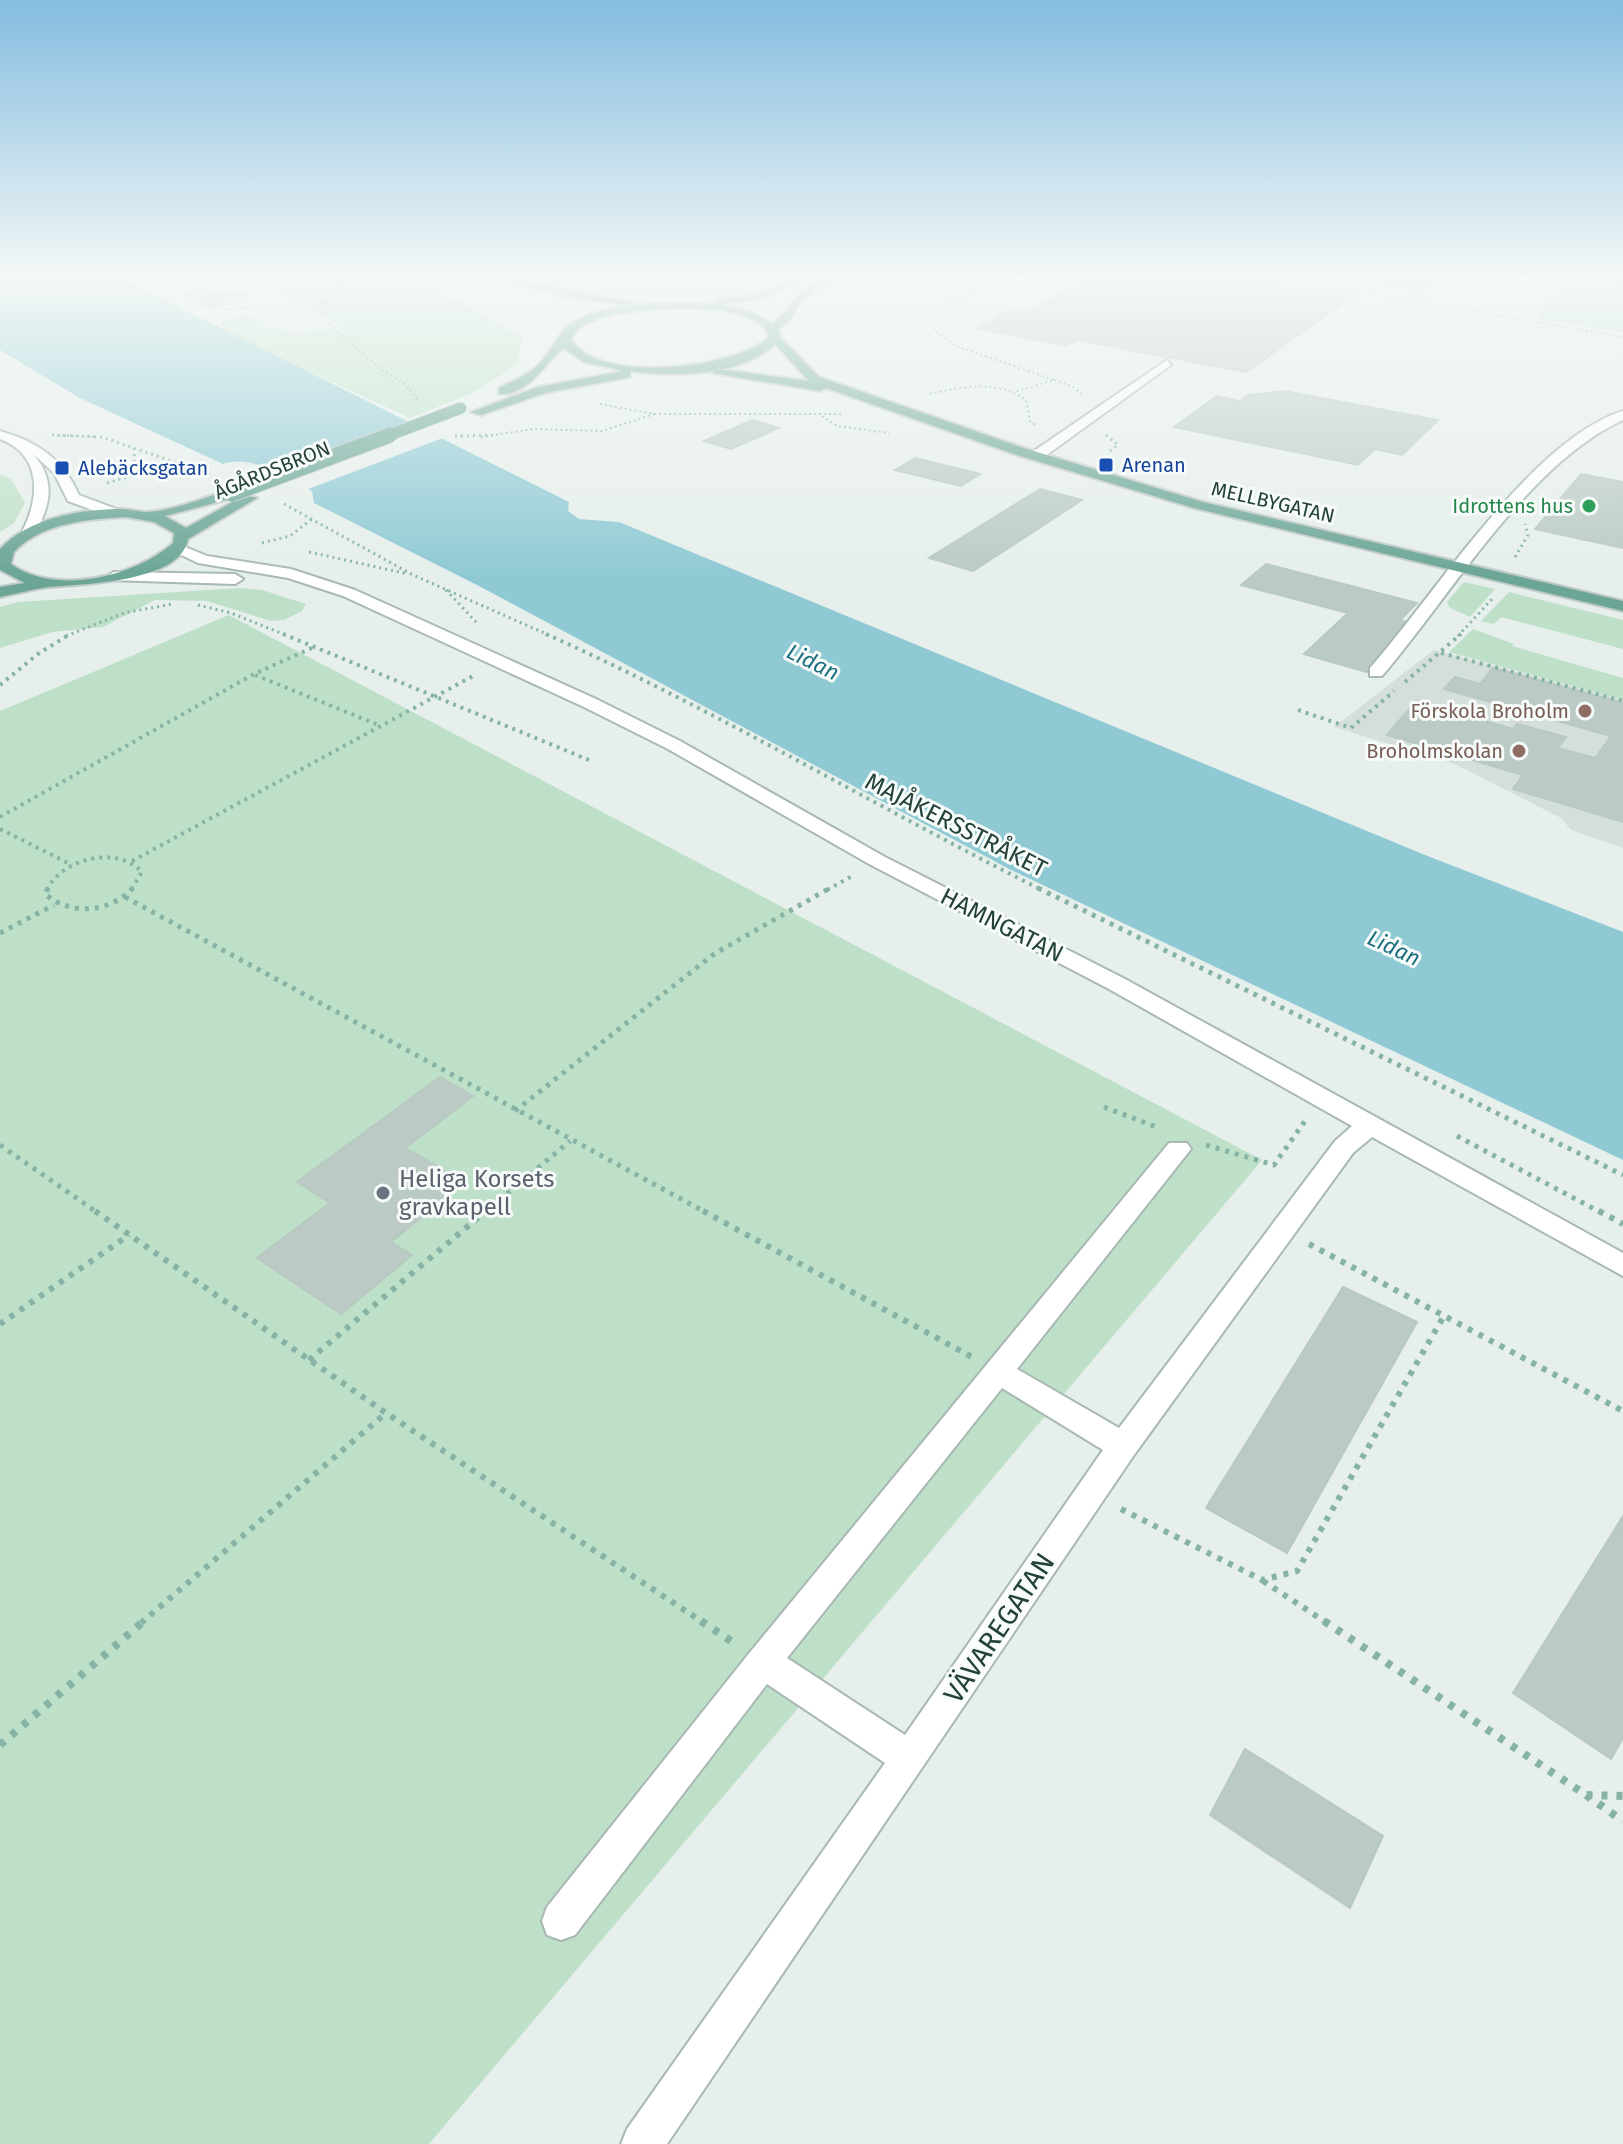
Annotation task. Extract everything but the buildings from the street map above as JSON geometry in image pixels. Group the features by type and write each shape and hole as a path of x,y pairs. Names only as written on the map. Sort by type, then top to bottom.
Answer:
{"main road":[{"name":"ÅGÅRDSBRON","path":"149,516 232,494 461,408 527,379"},
{"name":"ÅGÅRDSBRON","path":"0,592 114,577 154,564 180,542 250,498 477,412 564,384 594,379"},
{"name":"MELLBYGATAN","path":"787,379 850,394"},
{"name":"MELLBYGATAN","path":"814,379 1036,456 1199,505 1623,606"},
{"path":"56,583 11,573 3,565 2,552 29,532 69,519 114,513 149,516 173,523 180,542"}],"street":[{"path":"1036,456 1144,379"},
{"path":"1376,672 1406,640 1461,567 1568,447 1623,415"},
{"path":"0,435 40,451 62,468 73,498 114,513"},
{"path":"19,444 39,473 44,495 44,506 29,532"},
{"path":"180,542 203,560 315,581 371,605"},
{"path":"114,577 256,581 371,605"},
{"name":"HAMNGATAN","path":"371,605 502,660 674,745 878,861 1117,984 1623,1266"},
{"name":"VÄVAREGATAN","path":"642,2144 1123,1446 1344,1147 1371,1124"},
{"path":"561,1921 763,1662 1183,1142"},
{"path":"999,1372 1123,1446"},
{"path":"763,1662 910,1759"}],"path":[{"path":"397,379 425,408"},
{"path":"924,396 973,388 1013,392 1054,380 1051,379"},
{"path":"1013,392 1026,400 1030,421 1123,457"},
{"path":"598,404 654,414 830,416 853,412"},
{"path":"452,436 481,438 522,430 566,427 592,432 624,427 654,414"},
{"path":"45,435 81,434 135,448 212,475"},
{"path":"100,483 121,482 135,475 132,451 135,448"},
{"name":"MAJÅKERSSTRÅKET","path":"276,500 413,575 554,638 767,745 889,813 1043,891 1623,1175"},
{"path":"256,544 291,537 305,529 313,518"},
{"path":"0,685 39,652 99,619 132,607 174,604"},
{"path":"188,604 231,613 589,760"},
{"path":"0,817 254,674 314,647"},
{"path":"1440,652 1623,701"},
{"path":"132,861 502,660"},
{"path":"254,674 381,726"},
{"path":"0,829 73,865"},
{"path":"111,857 132,861 142,872 139,885 125,897 99,907 72,909 54,905 45,894 50,880 73,865 111,857"},
{"path":"515,1111 714,954 878,861"},
{"path":"125,897 999,1372"},
{"path":"0,933 54,905"},
{"path":"1104,1107 1183,1142 1274,1165 1303,1122 1333,1105"},
{"path":"309,1360 570,1141"},
{"path":"0,1145 386,1413 763,1662"},
{"path":"1283,1231 1445,1314 1623,1411"},
{"path":"0,1324 129,1235"},
{"path":"1262,1580 1297,1571 1445,1314"},
{"path":"0,1745 386,1413"},
{"path":"1091,1494 1262,1580 1623,1821"},
{"path":"1586,1795 1623,1796"}],"shaded area":[{"name":"Broholmskolan","path":"1434,650 1623,700 1623,848 1571,830 1561,818 1455,764 1334,727"}],"green space":[{"path":"325,379 495,379 475,392 410,418"},
{"path":"0,474 11,479 25,503 14,523 0,532"},
{"path":"1464,582 1495,589 1470,617 1450,608 1447,602"},
{"path":"240,588 262,590 306,604 302,611 284,620 271,621 207,601 155,600 103,627 52,632 0,648 0,607 18,602"},
{"path":"1509,592 1623,620 1623,649 1501,617 1494,624 1481,621"},
{"path":"229,615 1262,1160 429,2144 0,2144 0,711"},
{"path":"1473,629 1514,644 1512,646 1623,678 1623,700 1449,652"}],"water":[{"name":"Lidan","path":"48,379 323,379 569,502 568,511 579,519 619,522 1425,855 1623,932 1623,1160 1011,870 477,585 314,503 312,491 280,474 245,462 223,464 80,398"}],"pier":[{"path":"417,420 448,436 303,491 268,474"}],"place":[{"name":"Arenan","path":"1106,465"},
{"name":"Alebäcksgatan","path":"62,468"},
{"name":"Idrottens hus","path":"1589,506"},
{"name":"Förskola Broholm","path":"1585,711"},
{"name":"Broholmskolan","path":"1519,751"},
{"name":"Heliga Korsets gravkapell","path":"383,1193"}]}
